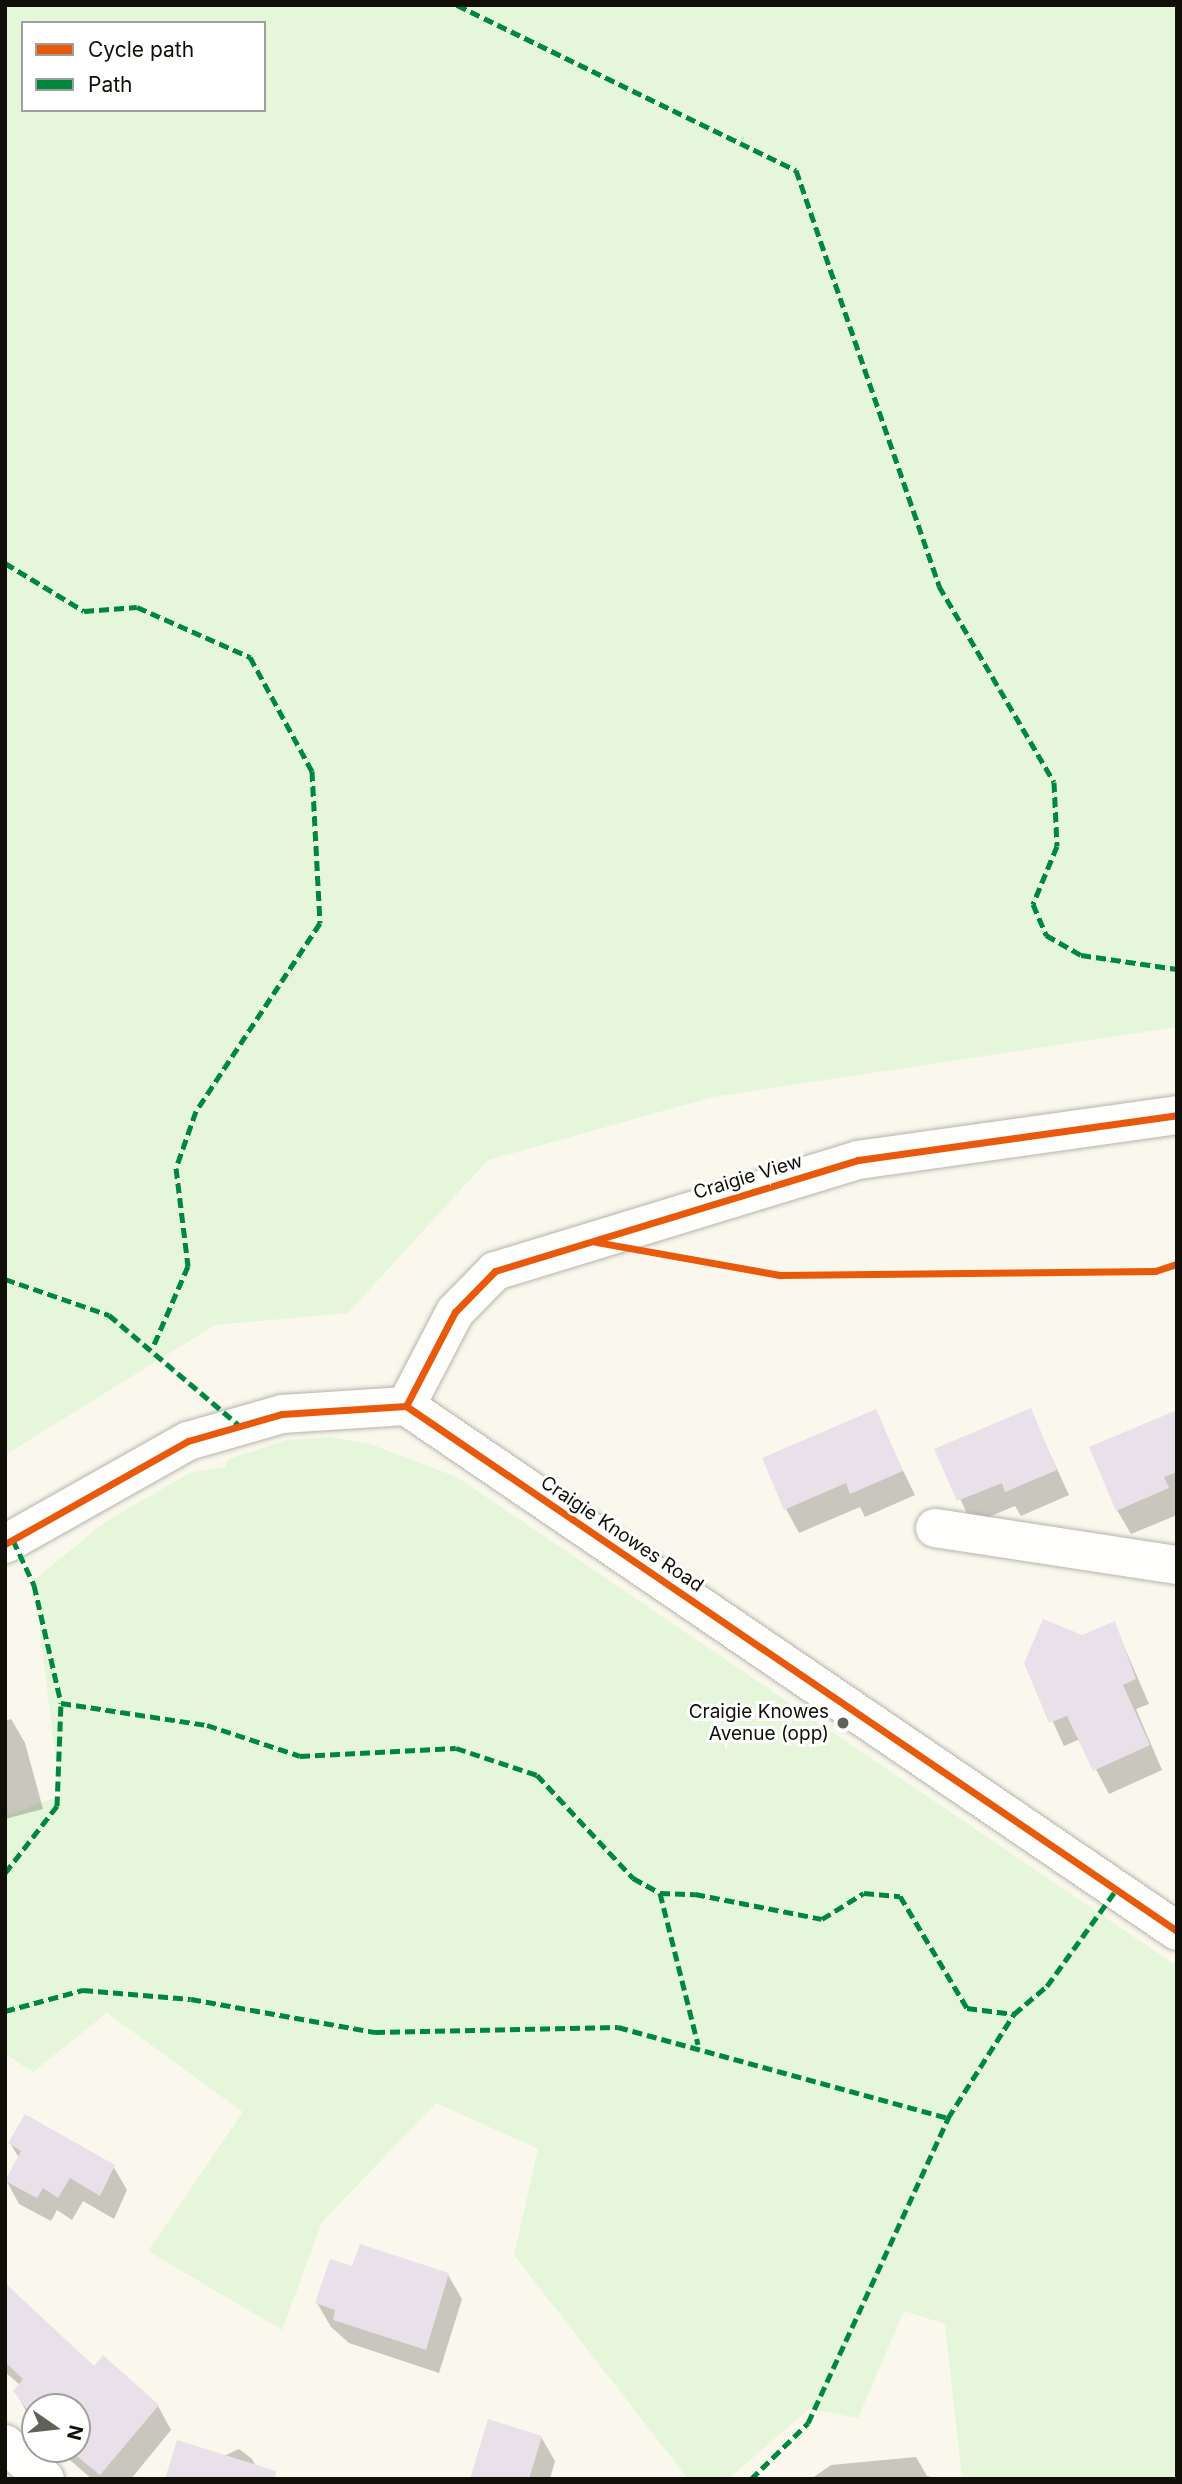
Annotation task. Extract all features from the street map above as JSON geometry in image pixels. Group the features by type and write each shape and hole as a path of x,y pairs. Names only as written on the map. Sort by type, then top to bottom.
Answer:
{"street":[{"name":"Craigie View","path":"407,1406 455,1312 495,1271 858,1160 1177,1115"},
{"path":"5,1544 188,1441 282,1413 407,1406"},
{"name":"Craigie Knowes Road","path":"407,1406 1177,1931"},
{"path":"935,1528 1076,1552 1177,1565"},
{"path":"5,2444 45,2479"}],"green space":[{"path":"5,5 1177,5 1177,1027 713,1097 488,1160 348,1313 215,1325 5,1455"},
{"path":"331,1437 370,1444 457,1477 1177,1966 1177,2479 962,2479 945,2324 904,2311 858,2418 809,2409 728,2479 688,2479 514,2255 538,2149 436,2103 322,2222 282,2330 148,2251 243,2112 107,2013 33,2072 5,2054 5,1816 60,1796 34,1580 105,1522 191,1472 225,1467 228,1459 287,1440"}],"building":[{"path":"1031,1408 1057,1470 1005,1492 1002,1483 957,1501 934,1449"},
{"path":"876,1409 903,1471 850,1494 846,1483 784,1510 762,1458"},
{"path":"1177,1410 1177,1472 1164,1477 1169,1488 1116,1511 1089,1447"},
{"path":"1043,1619 1082,1635 1115,1621 1136,1679 1123,1685 1150,1745 1093,1771 1067,1716 1049,1723 1024,1663"},
{"path":"25,2114 115,2165 100,2196 70,2178 58,2198 43,2188 37,2198 5,2181 21,2151 8,2143"},
{"path":"360,2244 449,2273 426,2350 333,2320 335,2310 315,2303 330,2259 352,2266"},
{"path":"5,2283 94,2366 103,2355 159,2405 100,2475 85,2463 91,2463 91,2393 21,2393 21,2402 13,2391 23,2379 5,2362"},
{"path":"488,2419 542,2436 529,2479 470,2479"},
{"path":"177,2440 276,2471 275,2479 165,2479"}],"marked path":[{"path":"457,5 796,170 939,586 1054,782 1057,846 1033,904 1046,935 1081,955 1177,969"},
{"path":"5,563 84,611 137,607 250,657 312,771 320,923 196,1111 176,1168 188,1266 153,1347"},
{"path":"5,1279 109,1315 240,1426"},
{"path":"13,1540 34,1585 61,1703 207,1725 300,1756 456,1748 537,1775 633,1878 660,1893 695,1894 822,1919 864,1893 900,1896 967,2008 1014,2014"},
{"path":"5,1873 57,1806 61,1703"},
{"path":"751,2479 808,2423 948,2118 1014,2014 1047,1986 1116,1890"},
{"path":"660,1893 698,2044"},
{"path":"5,2011 83,1990 191,1999 375,2032 618,2027 948,2118"}],"cycle path":[{"path":"406,1406 455,1312 495,1271 858,1160 1177,1115"},
{"path":"596,1242 779,1275 1155,1271 1177,1264"},
{"path":"5,1544 188,1441 282,1414 406,1406 1177,1931"}],"place":[{"name":"Craigie Knowes Avenue (opp)","path":"843,1723"}]}
